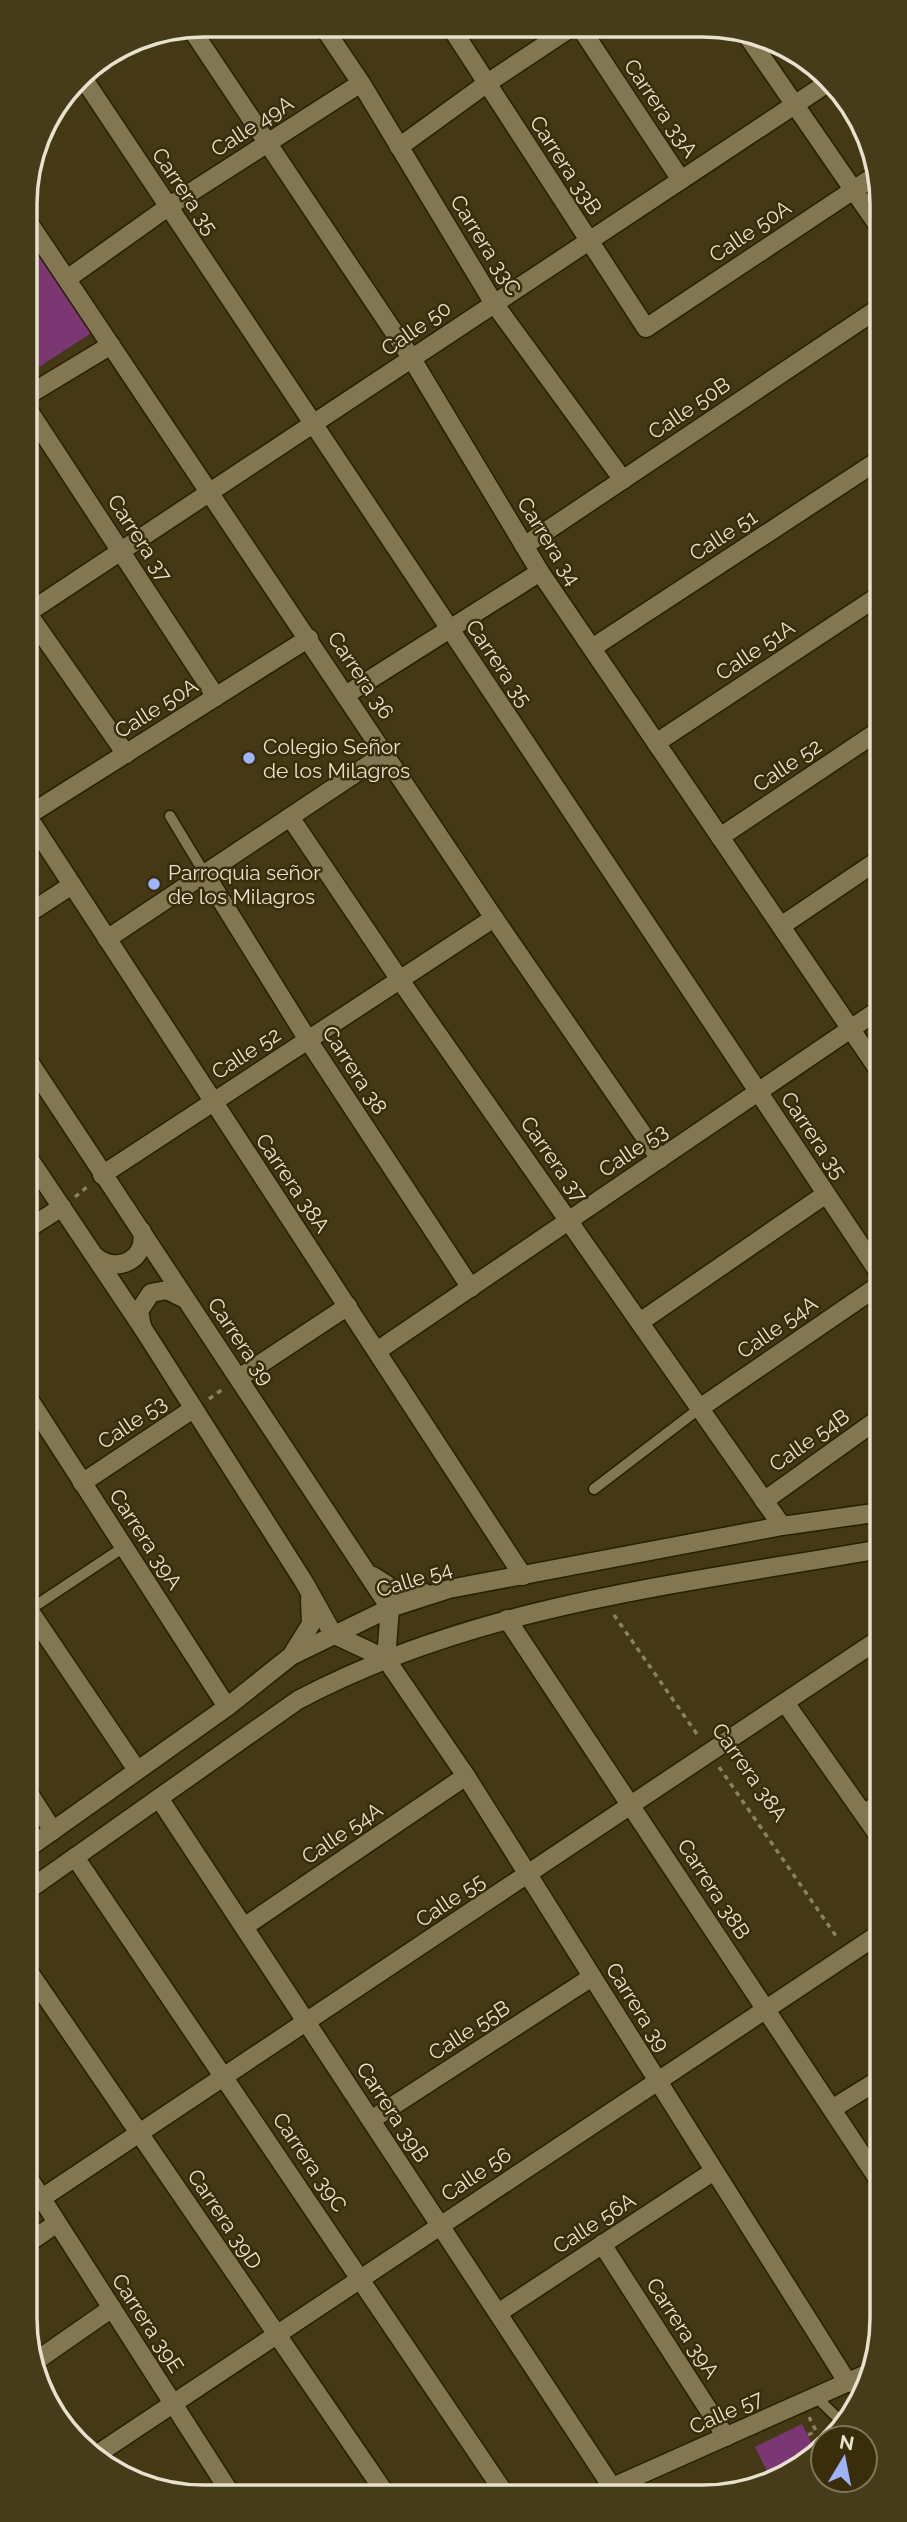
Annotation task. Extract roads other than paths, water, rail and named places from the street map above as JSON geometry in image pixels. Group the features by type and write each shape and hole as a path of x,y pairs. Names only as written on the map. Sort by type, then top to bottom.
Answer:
{"street":[{"name":"Carrera 34","path":"197,37 412,359 540,572 870,1057"},
{"name":"Carrera 33C","path":"330,37 361,83 493,302 623,480"},
{"name":"Carrera 33B","path":"457,37 646,328"},
{"path":"399,147 486,83 557,37"},
{"name":"Carrera 33A","path":"587,37 681,180"},
{"path":"754,45 870,213"},
{"name":"Calle 49A","path":"67,279 168,207 361,83"},
{"name":"Carrera 35","path":"87,85 870,1260"},
{"name":"Calle 50","path":"37,606 211,494 493,302 822,87"},
{"name":"Calle 50A","path":"646,328 868,180"},
{"name":"Carrera 36","path":"37,235 387,753 494,918 660,1159"},
{"name":"Calle 50B","path":"524,546 870,314"},
{"path":"37,390 111,345"},
{"name":"Carrera 37","path":"37,423 216,697"},
{"name":"Calle 51","path":"592,648 870,466"},
{"path":"347,694 540,572"},
{"name":"Calle 51A","path":"656,743 870,602"},
{"path":"37,629 126,754"},
{"name":"Calle 50A","path":"37,808 309,638"},
{"name":"Calle 52","path":"720,836 870,737"},
{"path":"107,939 387,753"},
{"name":"Carrera 37","path":"290,817 400,981 570,1220 782,1527"},
{"name":"Carrera 38A","path":"37,832 523,1576"},
{"path":"781,926 870,866"},
{"name":"Carrera 38","path":"205,874 308,1040 471,1287"},
{"path":"37,908 72,885"},
{"name":"Calle 52","path":"102,1175 494,918"},
{"name":"Calle 53","path":"377,1352 870,1016"},
{"name":"Carrera 39","path":"37,1074 390,1608"},
{"path":"37,1170 142,1326 304,1582 333,1634 386,1659"},
{"path":"640,1322 826,1194"},
{"path":"37,1223 62,1207"},
{"path":"94,1254 107,1264 130,1261 141,1248 142,1231"},
{"path":"142,1326 139,1311 151,1293 173,1291 186,1300"},
{"name":"Calle 54A","path":"700,1408 870,1292"},
{"path":"239,1378 348,1306"},
{"name":"Calle 53","path":"82,1483 193,1409"},
{"name":"Carrera 39A","path":"37,1412 227,1707"},
{"name":"Calle 54B","path":"764,1501 870,1425"},
{"name":"Calle 54","path":"37,1842 227,1707 291,1656 390,1608 449,1589 782,1527 870,1514"},
{"path":"37,1884 299,1700 344,1675 444,1636 507,1619 602,1597 870,1551"},
{"path":"361,1564 376,1579 401,1591 430,1593 449,1589"},
{"path":"291,1656 311,1624 312,1604 304,1582"},
{"path":"386,1659 390,1608"},
{"name":"Carrera 38B","path":"507,1619 870,2167"},
{"path":"37,1622 137,1770"},
{"name":"Calle 55","path":"42,2198 632,1807 870,1646"},
{"name":"Carrera 39","path":"386,1659 466,1776 848,2383"},
{"path":"786,1704 870,1824"},
{"name":"Calle 54A","path":"244,1927 466,1776"},
{"name":"Carrera 39B","path":"159,1798 498,2313 601,2485"},
{"path":"37,1806 53,1831"},
{"path":"863,1814 870,1809"},
{"name":"Carrera 39C","path":"75,1857 499,2485"},
{"name":"Calle 56","path":"103,2451 870,1939"},
{"name":"Calle 55B","path":"371,2120 592,1977"},
{"name":"Carrera 39D","path":"37,1984 380,2485"},
{"path":"832,2109 870,2085"},
{"name":"Calle 56A","path":"498,2313 714,2171"},
{"name":"Carrera 39E","path":"37,2190 225,2485"},
{"path":"37,2237 57,2223"},
{"name":"Carrera 39A","path":"602,2245 726,2437"},
{"path":"42,2357 112,2308"},
{"name":"Calle 57","path":"618,2485 860,2377"}],"lane":[{"path":"170,816 205,874"},
{"path":"594,1489 700,1408"},
{"path":"37,1603 124,1547"},
{"path":"816,2397 837,2417"}],"place":[{"name":"Colegio Señor de los Milagros","path":"249,758"},
{"name":"Parroquia señor de los Milagros","path":"154,884"}]}
